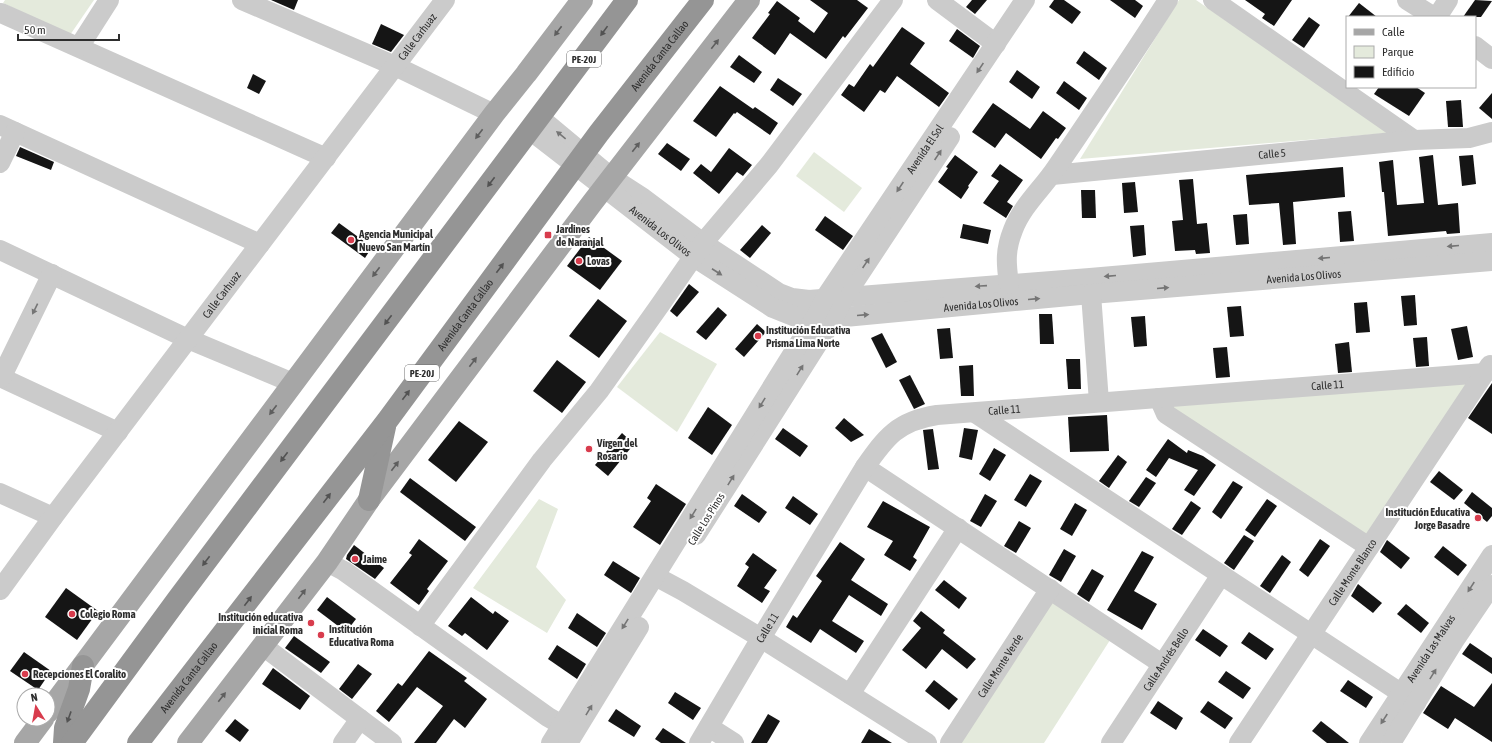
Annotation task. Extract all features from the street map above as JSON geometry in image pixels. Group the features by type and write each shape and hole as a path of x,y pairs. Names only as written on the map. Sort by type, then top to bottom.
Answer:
{"highway":[{"name":"PE-20J","path":"72,743 177,600 628,0"},
{"name":"Avenida Canta Callao","path":"138,743 387,420 580,159 703,0"},
{"path":"369,500 387,420"},
{"path":"64,743 65,728 79,689 83,666"}],"main road":[{"path":"56,701 494,114 582,0"},
{"path":"188,743 327,562 369,500 608,183 749,0"},
{"path":"25,743 37,727"}],"street":[{"path":"79,47 109,0"},
{"path":"242,0 395,66 494,114"},
{"name":"Calle Carhuaz","path":"0,590 53,517 445,0"},
{"path":"420,626 542,460 599,391 698,250 769,165 893,0"},
{"path":"936,0 996,44"},
{"name":"Avenida El Sol","path":"825,298 1025,0"},
{"name":"Avenida El Sol","path":"845,296 1040,0"},
{"path":"1009,284 1006,251 1013,230 1021,214 1052,175 1135,53 1168,0"},
{"path":"1213,0 1414,140"},
{"path":"1407,0 1434,16"},
{"path":"1437,16 1448,0"},
{"path":"1,13 326,158"},
{"path":"1476,47 1492,59"},
{"name":"Avenida Los Olivos","path":"535,124 608,183 773,308 798,318 824,318 1091,294 1492,261"},
{"path":"0,163 7,128 260,244"},
{"name":"Calle 5","path":"1052,175 1414,140 1469,138 1492,132"},
{"name":"Avenida Los Olivos","path":"698,250 779,293 792,298 809,300 1492,243"},
{"path":"0,250 188,339 293,383"},
{"path":"52,274 1,377 118,432"},
{"path":"1091,294 1099,402"},
{"name":"Calle Los Pinos","path":"551,743 565,734 824,318 845,296"},
{"name":"Calle Los Pinos","path":"824,318 825,298"},
{"name":"Calle 11","path":"704,735 760,638 865,467 883,442 897,429 909,422 920,417 937,415 1159,398 1488,367"},
{"name":"Calle Monte Blanco","path":"1239,743 1488,367"},
{"path":"1159,398 1166,414 1369,547"},
{"path":"975,413 1408,698"},
{"path":"865,467 1162,664"},
{"path":"0,493 53,517"},
{"path":"850,694 958,528"},
{"name":"Avenida Las Malvas","path":"1391,743 1408,698 1492,554"},
{"path":"327,562 344,571 548,717 565,734"},
{"name":"Calle Andrés Bello","path":"1111,743 1221,575"},
{"path":"661,579 760,638 927,743"},
{"name":"Avenida Las Malvas","path":"1369,743 1454,641 1492,585"},
{"name":"Calle Monte Verde","path":"950,743 1050,589"},
{"path":"263,646 392,743"},
{"path":"343,743 360,719"},
{"path":"704,735 734,743"}],"green space":[{"path":"5,0 94,0 70,35 3,3"},
{"path":"1179,0 1196,0 1389,133 1080,159"},
{"path":"814,152 862,188 844,212 796,176"},
{"path":"660,332 717,364 677,432 617,387"},
{"path":"1463,379 1471,385 1367,539 1171,412 1171,402"},
{"path":"539,499 558,509 536,567 566,600 547,633 473,588"},
{"path":"1052,597 1112,637 1044,743 957,743"}],"building":[{"path":"271,0 298,0 294,10"},
{"path":"810,0 857,0 868,8 845,38 843,36 826,59 790,33 775,55 752,38 770,14 768,13 777,1 800,18 798,21 814,33 828,13"},
{"path":"972,0 987,0 975,14 966,7"},
{"path":"1054,0 1064,0 1081,12 1072,24 1049,7"},
{"path":"1110,0 1135,0 1143,6 1135,18"},
{"path":"1245,0 1292,0 1274,26 1262,18 1265,14"},
{"path":"1475,0 1492,1 1481,17 1464,16"},
{"path":"1359,3 1376,16 1349,16"},
{"path":"1309,17 1320,25 1304,48 1292,40"},
{"path":"381,24 404,35 391,52 372,44"},
{"path":"902,27 925,43 910,64 949,93 939,107 897,76 885,93 880,90 864,112 841,95 849,84 854,87 870,64 873,67"},
{"path":"957,29 980,46 973,58 949,41"},
{"path":"1084,51 1107,68 1099,80 1076,63"},
{"path":"739,55 762,72 754,83 730,67"},
{"path":"1017,70 1040,87 1032,99 1009,82"},
{"path":"253,74 266,81 259,94 247,88"},
{"path":"778,78 802,94 793,106 770,90"},
{"path":"1064,81 1087,98 1079,110 1056,93"},
{"path":"720,86 753,109 755,107 778,123 770,135 737,112 735,114 734,113 716,137 693,121"},
{"path":"1378,88 1418,88 1425,93 1409,116 1374,94"},
{"path":"1492,93 1492,119 1479,108"},
{"path":"1461,100 1463,127 1448,127 1446,101"},
{"path":"993,103 1030,129 1043,111 1066,128 1058,139 1056,138 1041,159 1006,133 995,148 972,132"},
{"path":"667,143 690,159 681,171 658,154"},
{"path":"20,147 54,162 51,170 16,156"},
{"path":"729,148 752,165 743,176 737,172 719,194 693,173 701,164 711,172"},
{"path":"955,155 978,172 961,199 938,182 948,168 946,167"},
{"path":"1433,155 1438,205 1458,203 1460,233 1447,234 1446,231 1388,236 1384,192 1382,192 1379,162 1393,160 1397,205 1424,203 1419,157"},
{"path":"1473,155 1476,184 1462,186 1459,156"},
{"path":"1000,164 1023,180 1007,202 1013,206 1006,218 983,203 999,181 991,176"},
{"path":"1343,167 1345,197 1293,202 1296,244 1283,245 1279,203 1249,205 1246,175"},
{"path":"1193,179 1197,224 1207,223 1210,253 1196,254 1195,250 1175,251 1172,221 1183,220 1179,180"},
{"path":"1135,182 1138,212 1124,213 1122,183"},
{"path":"1081,190 1095,190 1096,218 1082,218"},
{"path":"1351,211 1354,241 1340,242 1338,212"},
{"path":"1247,214 1249,244 1236,245 1233,215"},
{"path":"825,216 853,236 843,250 815,230"},
{"name":"Agencia Municipal Nuevo San Martín","path":"339,223 372,247 365,258 331,233"},
{"path":"963,224 991,230 988,244 960,238"},
{"path":"762,225 771,233 750,258 740,250"},
{"path":"1144,225 1146,255 1133,257 1130,226"},
{"path":"589,237 622,261 600,290 567,266"},
{"path":"689,284 699,292 677,317 670,311"},
{"path":"1415,295 1417,325 1404,326 1401,296"},
{"path":"598,299 627,321 599,358 569,336"},
{"path":"1367,302 1370,332 1356,333 1354,303"},
{"path":"1241,306 1244,336 1230,337 1227,307"},
{"path":"718,307 727,315 706,340 696,332"},
{"path":"1039,314 1052,314 1054,344 1040,344"},
{"path":"1145,316 1147,346 1134,347 1131,317"},
{"path":"757,324 766,332 744,357 735,349"},
{"path":"1467,326 1473,357 1458,360 1451,329"},
{"path":"950,328 953,358 940,359 937,329"},
{"path":"882,333 897,362 886,368 871,338"},
{"path":"1427,337 1429,366 1416,367 1413,338"},
{"path":"1349,342 1352,372 1338,373 1335,344"},
{"path":"1227,347 1230,377 1216,378 1213,348"},
{"path":"1066,359 1080,359 1081,389 1068,389"},
{"path":"557,360 586,382 562,413 533,391"},
{"path":"973,365 974,396 961,396 959,366"},
{"path":"910,375 925,404 914,409 899,380"},
{"path":"1492,383 1492,434 1468,418"},
{"path":"708,407 732,425 712,455 688,438"},
{"path":"1107,415 1109,451 1070,452 1068,417"},
{"path":"844,418 864,435 851,442 835,428"},
{"path":"459,421 488,442 456,482 428,460"},
{"path":"783,428 808,446 800,457 775,439"},
{"path":"964,428 978,430 972,460 959,457"},
{"path":"933,429 939,469 928,470 923,430"},
{"path":"622,433 634,444 608,476 595,465"},
{"path":"1168,439 1187,453 1188,450 1203,456 1216,465 1194,496 1184,490 1198,470 1169,458 1156,477 1146,470"},
{"path":"994,448 1006,455 990,481 979,474"},
{"path":"1118,455 1127,462 1109,488 1099,481"},
{"path":"1439,471 1463,490 1454,500 1430,482"},
{"path":"1030,474 1042,481 1026,507 1014,500"},
{"path":"1146,477 1156,483 1139,507 1129,501"},
{"path":"410,478 476,527 465,541 400,492"},
{"path":"1233,481 1243,487 1221,519 1212,512"},
{"path":"656,484 686,504 660,545 633,527 651,501 647,498"},
{"path":"1472,492 1492,508 1492,516 1487,522 1464,503"},
{"path":"742,494 767,512 759,523 734,506"},
{"path":"985,494 997,501 981,527 970,521"},
{"path":"793,496 818,514 810,525 785,508"},
{"path":"1267,499 1277,506 1255,537 1245,530"},
{"path":"883,501 930,527 913,557 917,560 910,571 884,555 893,541 867,527"},
{"path":"1191,501 1201,508 1182,535 1172,529"},
{"path":"1075,503 1087,510 1072,536 1060,529"},
{"path":"1019,521 1031,528 1016,553 1004,546"},
{"path":"1244,535 1254,541 1234,570 1224,563"},
{"path":"419,539 448,561 427,589 429,591 419,605 390,583 412,555 409,553"},
{"path":"1320,539 1330,546 1308,577 1299,570"},
{"path":"1387,540 1410,558 1401,569 1380,552"},
{"path":"840,542 865,559 851,580 888,604 881,616 849,595 832,621 864,641 856,653 820,629 811,643 786,627 793,615 797,618 822,581 816,576"},
{"path":"354,545 384,568 375,579 346,559"},
{"path":"1443,546 1467,565 1458,576 1434,557"},
{"path":"1064,549 1076,556 1061,582 1049,575"},
{"path":"1142,551 1154,557 1134,591 1157,604 1142,630 1107,610"},
{"path":"753,553 777,570 764,588 770,591 762,603 737,586 749,567 745,564"},
{"path":"1282,555 1291,562 1270,593 1260,586"},
{"path":"613,561 640,578 631,593 604,575"},
{"path":"1092,569 1104,576 1089,602 1077,594"},
{"path":"944,580 967,598 959,609 935,590"},
{"path":"1358,584 1382,603 1373,613 1351,596"},
{"name":"Colegio Roma","path":"66,588 98,611 77,640 45,617"},
{"path":"327,597 356,619 346,632 317,610"},
{"path":"471,597 493,614 495,611 509,621 487,650 465,633 462,636 448,626"},
{"path":"1406,604 1429,623 1421,633 1397,614"},
{"path":"921,611 945,630 943,633 976,659 967,669 942,649 926,669 902,650 921,628 913,621"},
{"path":"577,613 606,633 597,647 568,628"},
{"path":"1203,629 1228,646 1220,657 1195,640"},
{"path":"1249,632 1274,649 1266,660 1241,643"},
{"path":"294,636 330,662 321,673 285,648"},
{"path":"1470,643 1492,658 1492,674 1462,654"},
{"path":"557,645 586,664 577,679 548,659"},
{"path":"429,651 467,678 464,681 487,699 465,728 454,719 436,743 414,743 443,706 417,687 389,722 376,711 398,683 402,686"},
{"path":"24,652 51,671 40,687 34,687 10,671"},
{"path":"358,664 372,674 352,699 339,689"},
{"path":"273,668 310,696 300,710 262,684"},
{"path":"1226,671 1251,688 1243,699 1218,682"},
{"path":"934,680 958,699 949,710 925,691"},
{"path":"1348,680 1373,697 1366,708 1340,691"},
{"path":"1492,683 1492,742 1455,718 1448,729 1423,713 1441,686 1474,707"},
{"path":"675,692 701,708 693,720 668,703"},
{"path":"1158,701 1183,718 1176,730 1150,713"},
{"path":"1208,701 1233,718 1225,729 1200,712"},
{"path":"616,709 641,726 634,737 608,721"},
{"path":"768,714 780,721 767,743 751,743"},
{"path":"235,719 249,730 240,742 225,731"},
{"path":"1321,721 1349,743 1327,743 1312,731"},
{"path":"663,728 686,743 661,743 655,739"},
{"path":"869,729 892,743 861,743"}],"place":[{"name":"Jardines de Naranjal","path":"548,235"},
{"name":"Agencia Municipal Nuevo San Martín","path":"351,240"},
{"name":"Lovas","path":"579,261"},
{"name":"Institución Educativa Prisma Lima Norte","path":"758,336"},
{"name":"Vírgen del Rosario","path":"589,449"},
{"name":"Institución Educativa Jorge Basadre","path":"1478,518"},
{"name":"Jaime","path":"355,559"},
{"name":"Colegio Roma","path":"72,614"},
{"name":"Institución educativa inicial Roma","path":"311,623"},
{"name":"Institución Educativa Roma","path":"321,635"},
{"name":"Recepciones El Coralito","path":"25,674"}]}
